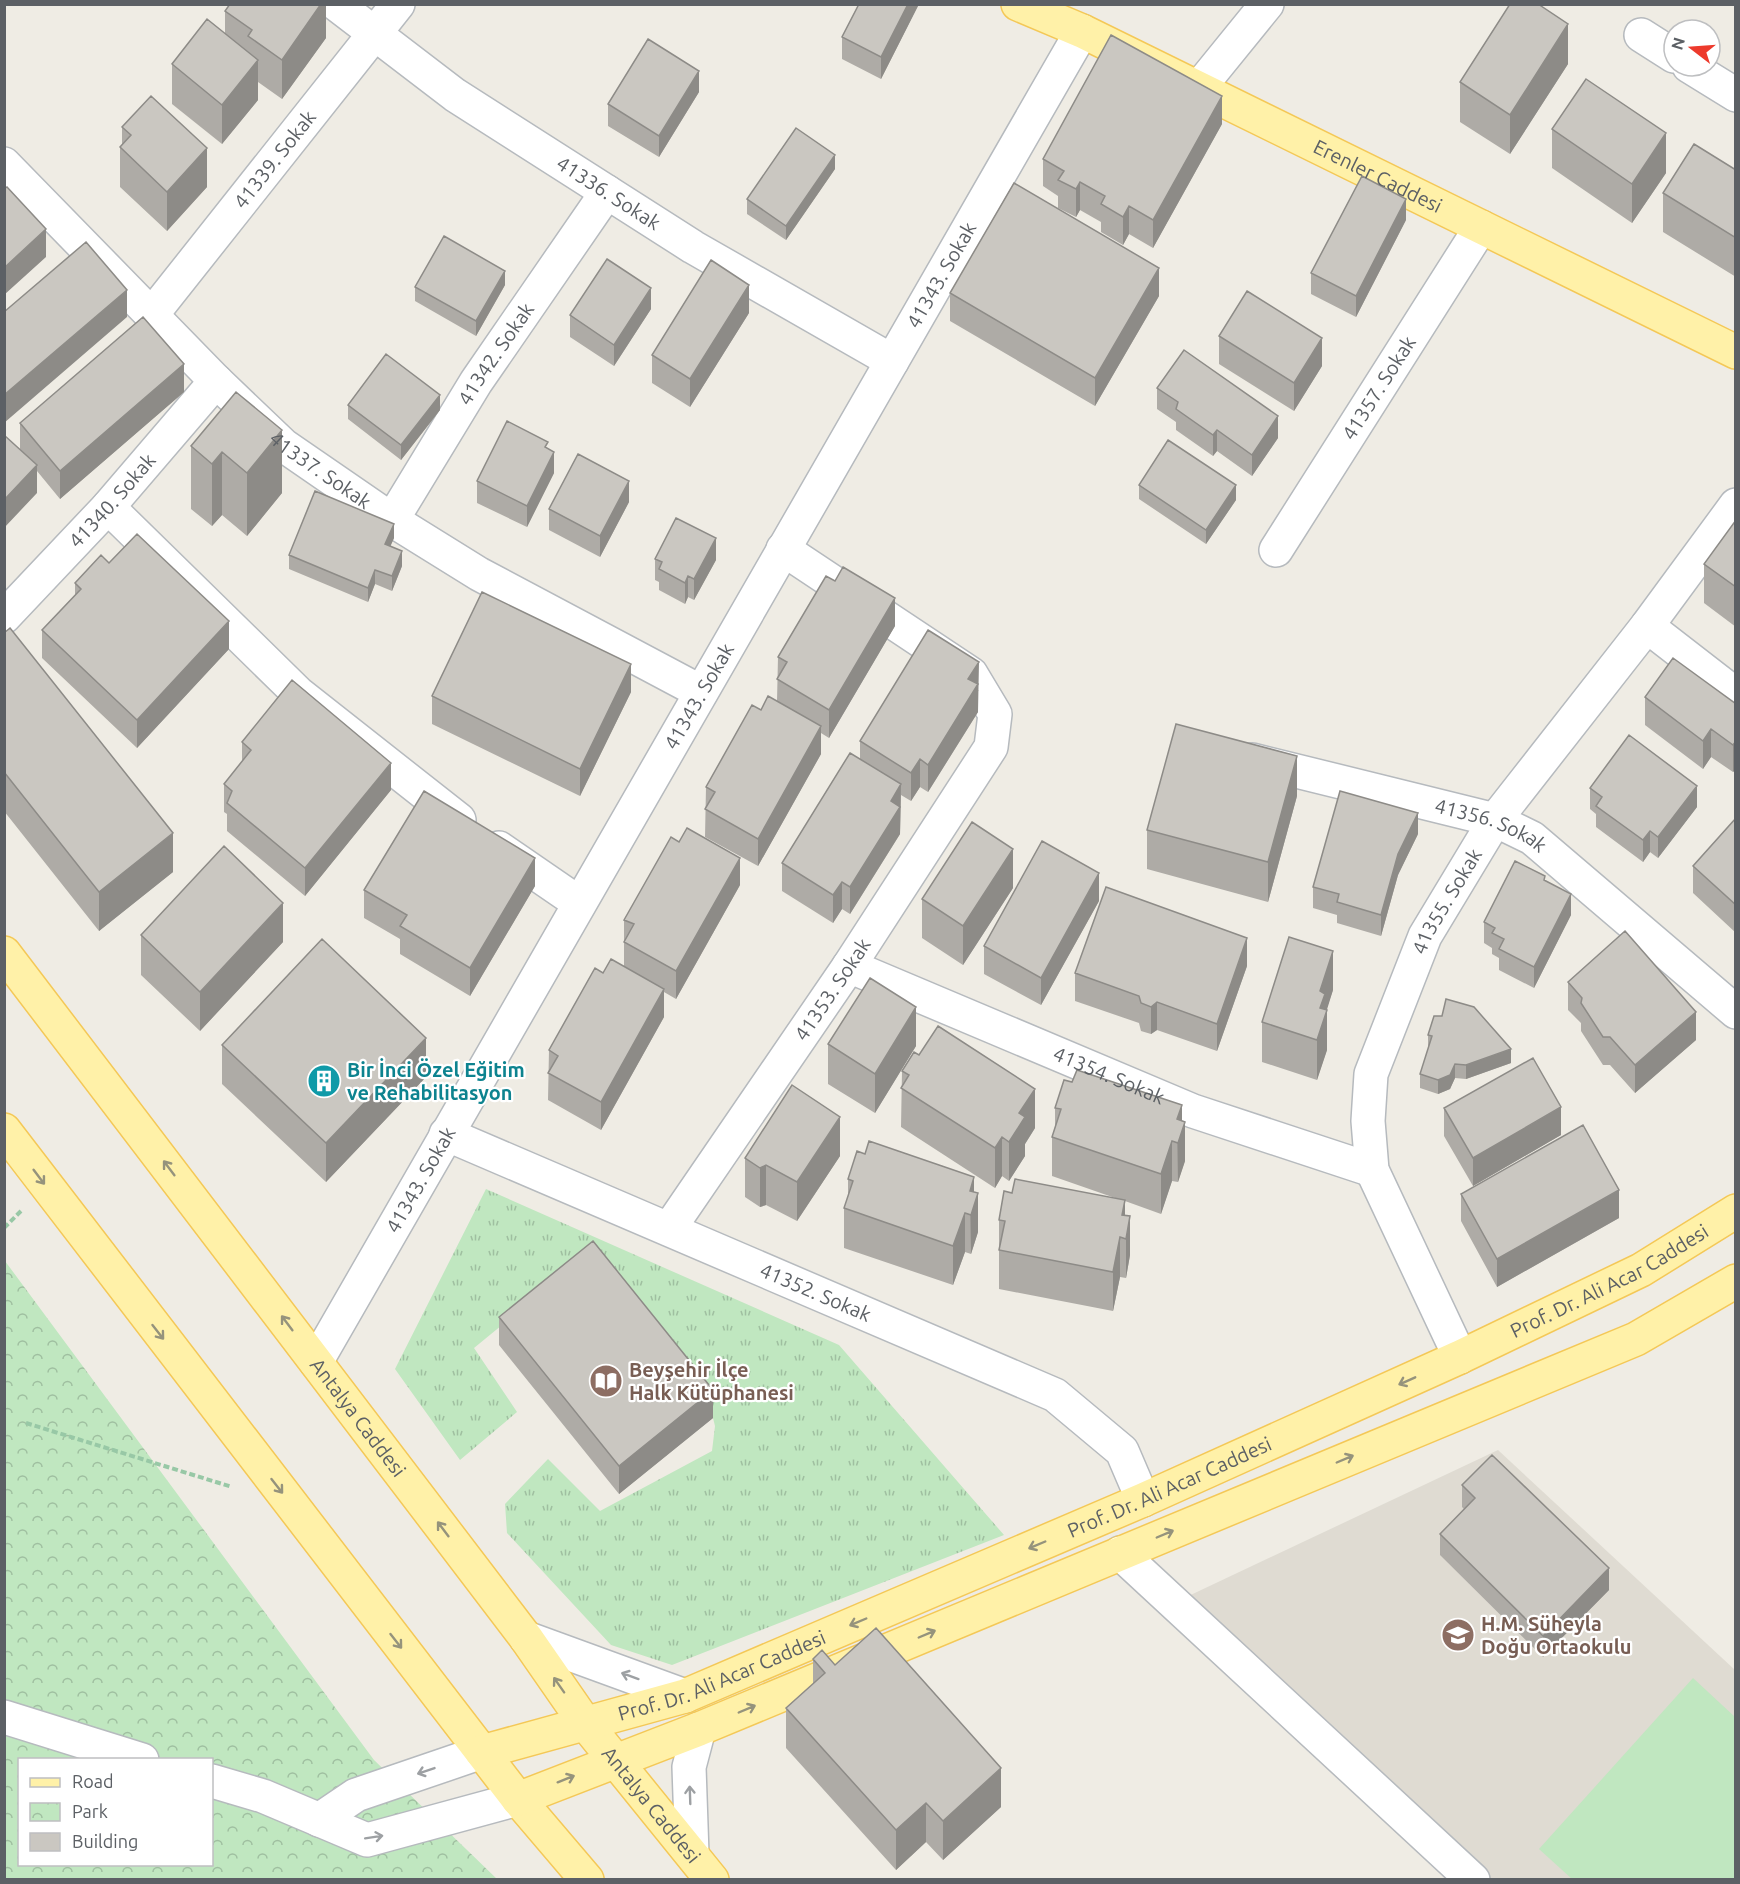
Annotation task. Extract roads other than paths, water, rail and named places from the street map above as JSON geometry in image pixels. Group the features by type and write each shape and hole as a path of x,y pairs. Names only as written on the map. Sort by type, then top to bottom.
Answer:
{"main road":[{"name":"Erenler Caddesi","path":"1018,4 1082,31 1736,352"},
{"name":"Antalya Caddesi","path":"4,952 526,1638 585,1723 712,1880"},
{"path":"4,1130 518,1799 587,1880"},
{"name":"Prof. Dr. Ali Acar Caddesi","path":"482,1752 685,1696 1143,1500 1460,1357 1641,1270 1736,1211"},
{"name":"Prof. Dr. Ali Acar Caddesi","path":"518,1799 699,1729 1636,1339 1736,1281"},
{"path":"1460,1357 1482,1402"}],"street":[{"name":"41336. Sokak","path":"336,4 455,95 693,247 892,361"},
{"name":"41339. Sokak","path":"153,313 398,4"},
{"path":"1198,89 1268,4"},
{"name":"41343. Sokak","path":"316,1362 1082,31"},
{"path":"1641,35 1662,48"},
{"path":"1708,78 1736,95"},
{"name":"41337. Sokak","path":"4,164 153,313 216,381 283,445 392,520 479,574 700,692"},
{"name":"41342. Sokak","path":"392,520 476,382 607,192"},
{"name":"41357. Sokak","path":"1276,550 1481,227"},
{"name":"41340. Sokak","path":"4,616 108,507 216,381"},
{"name":"41355. Sokak","path":"1460,1357 1372,1170 1368,1121 1371,1074 1425,936 1495,820 1647,626 1736,506"},
{"path":"108,507 299,694 437,805 579,903"},
{"name":"41353. Sokak","path":"669,1229 849,966 991,747 995,714 971,674 783,549"},
{"path":"1647,626 1736,695"},
{"name":"41356. Sokak","path":"1223,753 1495,820 1532,838 1736,1012"},
{"name":"41354. Sokak","path":"849,966 1193,1111 1372,1170"},
{"name":"41352. Sokak","path":"446,1134 1055,1395 1122,1451 1143,1500"},
{"path":"1120,1553 1473,1880"},
{"path":"526,1638 685,1696"},
{"path":"4,1717 136,1758"},
{"path":"692,1854 690,1767 699,1729"},
{"path":"319,1820 356,1795 482,1752"},
{"path":"213,1781 263,1796 367,1840 518,1799"}],"place":[{"name":"Bir İnci Özel Eğitim ve Rehabilitasyon","path":"324,1081"},
{"name":"Beyşehir İlçe Halk Kütüphanesi","path":"606,1381"},
{"name":"H.M. Süheyla Doğu Ortaokulu","path":"1458,1635"}]}
